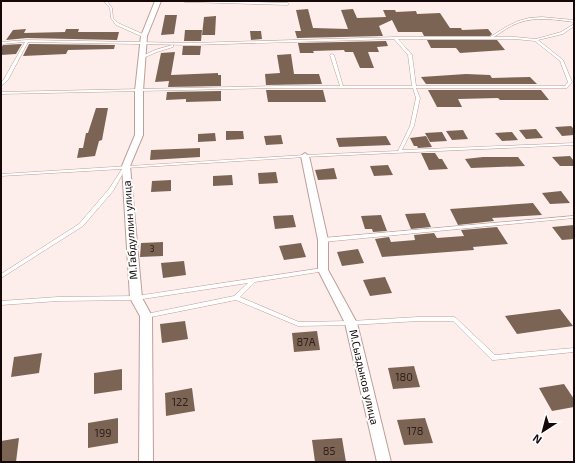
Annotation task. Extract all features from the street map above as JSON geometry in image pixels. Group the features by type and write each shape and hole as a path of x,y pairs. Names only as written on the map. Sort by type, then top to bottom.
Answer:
{"street":[{"name":"М.Габдуллин улица","path":"146,462 146,316 136,298 126,166 139,135 139,91 143,39 158,1"},
{"path":"305,156 323,240 322,270"},
{"name":"М.Сыздыков улица","path":"322,270 351,323 384,462"}],"lane":[{"path":"105,1 111,8 112,18 117,24 143,39"},
{"path":"184,1 288,4"},
{"path":"492,38 510,25 524,20 548,19 574,21"},
{"path":"142,57 170,46 191,44 395,38 492,38 536,40 562,33 574,25"},
{"path":"395,38 410,55 414,87 418,98 412,126 399,152"},
{"path":"1,43 27,41 143,39 191,44"},
{"path":"1,93 342,87 566,87 570,82 562,61 536,40"},
{"path":"1,85 6,80 27,41"},
{"path":"332,55 342,87"},
{"path":"1,175 305,156 574,144"},
{"path":"1,276 81,225 111,190 126,166"},
{"path":"323,240 574,217"},
{"path":"1,303 58,299 136,298 322,270"},
{"path":"146,316 236,298 254,280"},
{"path":"236,298 298,324 454,319 494,358 574,350"}],"building":[{"path":"308,9 313,28 348,29 341,10 353,9 357,18 386,17 383,10 395,10 396,12 416,11 417,14 440,13 450,28 461,28 462,30 488,29 492,34 490,36 424,36 422,32 398,32 392,20 379,26 383,36 297,38 295,31 301,31 296,10"},
{"path":"165,15 177,15 174,34 161,35"},
{"path":"216,16 215,35 202,35 204,17"},
{"path":"26,29 24,33 65,32 66,29 79,29 78,32 119,32 117,40 27,38 6,40 13,30"},
{"path":"185,30 202,30 201,41 184,41"},
{"path":"250,31 261,31 262,39 251,40"},
{"path":"427,40 497,40 505,50 460,53 456,48 431,48"},
{"path":"386,41 388,46 377,47 379,52 368,52 374,68 360,68 353,52 345,52 344,50 300,53 298,43"},
{"path":"22,44 16,54 1,55 1,48 3,45"},
{"path":"29,44 115,45 114,49 68,50 66,54 23,56"},
{"path":"183,46 201,46 200,55 182,55"},
{"path":"175,52 171,75 218,73 218,75 221,75 221,86 168,87 169,81 155,82 161,53"},
{"path":"291,54 294,74 319,74 322,84 266,85 265,74 280,73 277,55"},
{"path":"466,74 490,75 492,78 530,77 537,84 426,84 421,77"},
{"path":"266,90 323,90 326,102 268,102"},
{"path":"428,90 541,90 549,100 500,100 498,98 458,99 462,107 437,107"},
{"path":"221,91 221,101 186,102 186,99 166,100 167,92"},
{"path":"96,108 108,108 102,140 99,141 95,156 77,158 79,148 83,148 86,133 88,133"},
{"path":"571,126 574,129 574,135 562,136 555,127"},
{"path":"536,129 543,138 526,139 519,130"},
{"path":"463,130 468,139 452,140 446,131"},
{"path":"226,131 243,131 244,139 226,140"},
{"path":"442,132 447,141 430,142 425,133"},
{"path":"512,132 518,140 502,141 495,133"},
{"path":"215,133 216,141 198,142 198,134"},
{"path":"281,135 283,144 266,145 264,136"},
{"path":"386,136 391,145 339,147 336,138"},
{"path":"426,136 432,147 418,148 417,146 414,146 410,138"},
{"path":"200,148 200,157 150,160 151,150"},
{"path":"421,153 435,153 439,159 442,159 448,169 429,170"},
{"path":"570,156 574,161 574,166 560,166 552,157"},
{"path":"483,157 518,157 525,166 471,168 465,159"},
{"path":"388,165 393,175 374,176 370,166"},
{"path":"334,168 337,179 318,180 315,170"},
{"path":"276,172 278,183 259,184 258,173"},
{"path":"232,175 233,185 213,186 213,176"},
{"path":"171,180 171,191 151,192 152,181"},
{"path":"561,191 570,203 550,204 542,193"},
{"path":"533,203 542,215 492,218 494,221 458,225 450,209"},
{"path":"425,213 431,227 411,229 405,214"},
{"path":"293,215 296,227 275,229 273,216"},
{"path":"381,215 387,231 373,232 372,229 365,229 361,216"},
{"path":"574,225 574,239 562,240 552,227"},
{"path":"497,227 508,244 473,247 474,250 382,257 375,239 389,237 391,242 415,240 414,235 434,233 437,238 464,236 461,230"},
{"path":"163,242 163,256 140,257 141,243"},
{"path":"301,243 306,257 284,260 279,246"},
{"path":"358,249 364,263 342,266 337,252"},
{"path":"184,261 186,275 163,278 161,263"},
{"path":"385,277 392,293 370,296 363,280"},
{"path":"560,309 573,326 517,334 505,316"},
{"path":"185,321 188,339 162,343 160,324"},
{"path":"317,331 320,350 294,352 292,333"},
{"path":"42,353 39,373 11,377 14,357"},
{"path":"414,366 420,387 393,389 388,368"},
{"path":"122,369 122,390 94,394 94,373"},
{"path":"564,384 574,399 574,407 552,411 539,388"},
{"path":"192,388 195,411 166,416 165,393"},
{"path":"118,418 118,443 88,448 88,423"},
{"path":"425,418 433,443 404,445 397,420"},
{"path":"19,438 16,462 1,462 1,441"},
{"path":"342,438 346,462 315,462 312,440"}]}
